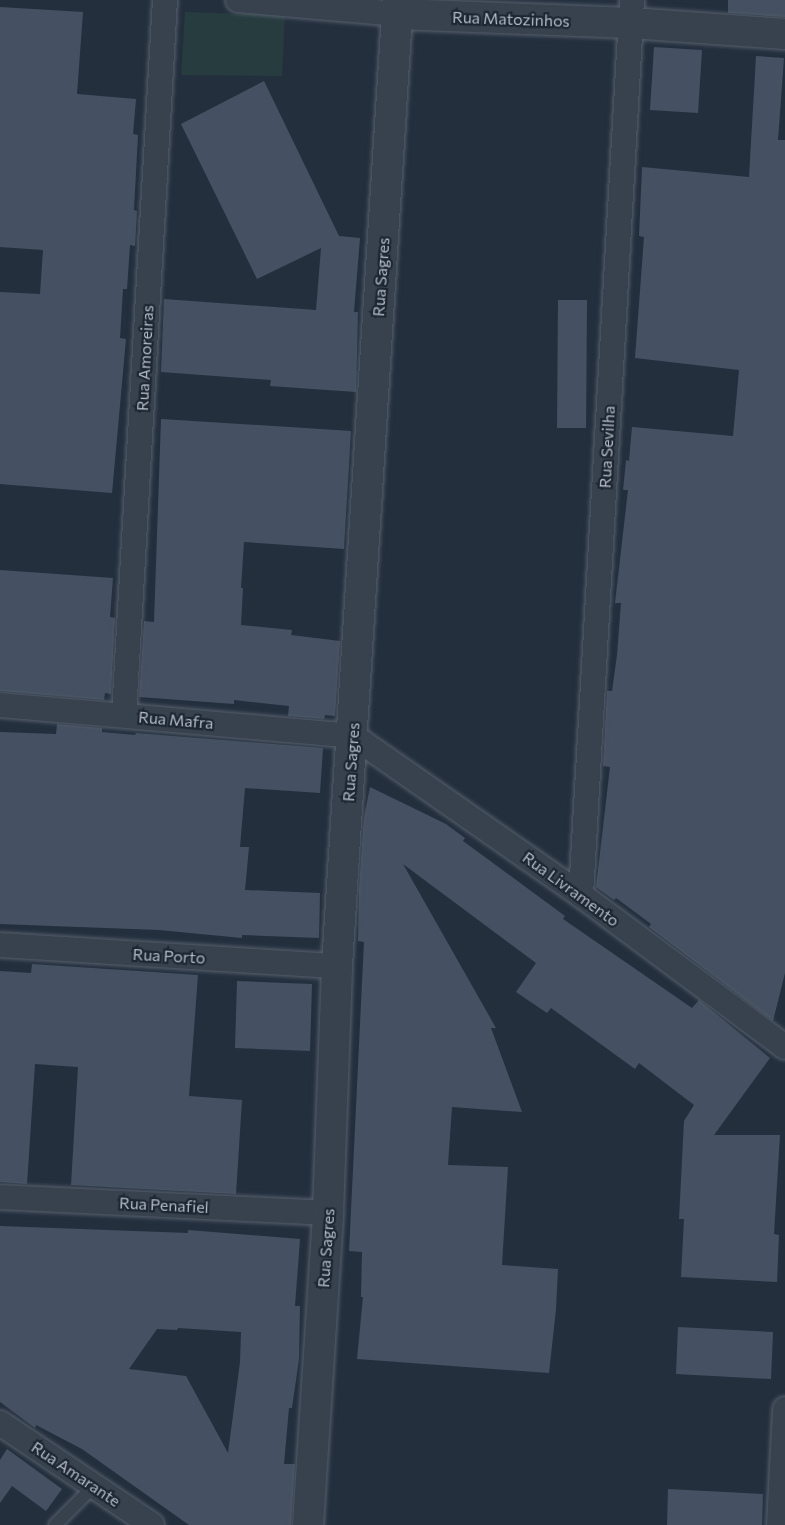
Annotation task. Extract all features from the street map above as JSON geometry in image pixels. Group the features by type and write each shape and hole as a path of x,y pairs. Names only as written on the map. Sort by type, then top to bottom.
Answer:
{"street":[{"name":"Rua Amoreiras","path":"124,715 165,0"},
{"name":"Rua Matozinhos","path":"238,0 398,7 632,12 785,34"},
{"name":"Rua Sagres","path":"309,1525 328,1214 337,966 398,7"},
{"name":"Rua Sevilha","path":"581,895 632,12"},
{"name":"Rua Mafra","path":"0,705 353,736"},
{"name":"Rua Livramento","path":"353,736 581,895 785,1047"},
{"name":"Rua Porto","path":"0,945 337,966"},
{"name":"Rua Penafiel","path":"0,1197 328,1214"},
{"path":"779,1525 785,1409"},
{"name":"Rua Amarante","path":"0,1423 152,1525"}],"lane":[{"path":"55,1525 94,1486"}],"green space":[{"path":"185,12 285,15 282,76 181,75"}],"building":[{"path":"728,0 785,0 785,17 728,13"},
{"path":"0,7 83,12 77,94 136,99 133,134 138,135 134,210 137,211 135,246 130,245 127,289 123,289 120,338 126,339 112,493 0,484 0,292 40,294 43,250 0,247"},
{"path":"654,47 702,50 698,113 650,110"},
{"path":"756,56 784,58 778,140 785,140 785,973 773,1021 649,927 651,924 616,898 614,900 596,887 610,767 603,766 607,691 612,691 617,655 621,603 615,603 628,490 623,490 626,460 629,461 632,427 733,436 739,370 635,358 644,237 639,236 642,167 749,177"},
{"path":"264,81 339,236 360,238 354,312 358,312 356,392 270,386 271,380 161,372 164,299 316,310 321,248 257,279 181,124"},
{"path":"558,300 587,300 586,428 557,428"},
{"path":"161,419 351,431 344,549 244,542 241,588 243,588 241,625 292,630 291,635 340,641 335,716 325,715 324,719 288,716 289,706 234,700 234,704 139,697 144,621 154,622"},
{"path":"0,570 113,578 110,617 115,618 111,694 105,693 104,700 0,691"},
{"path":"57,724 102,728 102,732 135,735 136,733 323,748 320,793 245,788 240,847 249,847 245,890 320,893 319,938 242,935 242,938 159,930 0,924 0,732 56,734"},
{"path":"370,787 446,824 465,838 463,841 565,916 563,919 692,1008 699,1000 770,1058 714,1135 780,1135 774,1234 779,1235 777,1282 681,1277 684,1219 679,1219 684,1121 694,1105 639,1063 635,1069 551,1008 547,1013 516,992 536,963 403,864 496,1028 491,1028 522,1112 452,1107 448,1165 508,1167 502,1265 558,1269 556,1309 549,1373 357,1359 363,1297 361,1297 362,1252 349,1251 364,942 358,941 359,889 364,817"},
{"path":"32,964 198,975 189,1096 242,1100 236,1194 71,1185 78,1067 35,1064 27,1184 0,1182 0,971 31,973"},
{"path":"237,981 312,984 310,1051 235,1048"},
{"path":"0,1226 188,1233 188,1230 300,1239 295,1306 300,1306 299,1359 292,1408 289,1408 284,1464 295,1464 291,1525 189,1525 82,1449 36,1425 35,1428 0,1402","holes":["157,1329 241,1332 240,1362 228,1453 186,1376 129,1369"]},
{"path":"678,1327 773,1332 771,1379 676,1374"},
{"path":"7,1449 62,1489 46,1511 12,1486 0,1503 0,1460"},
{"path":"668,1489 763,1494 762,1525 667,1525"}]}
